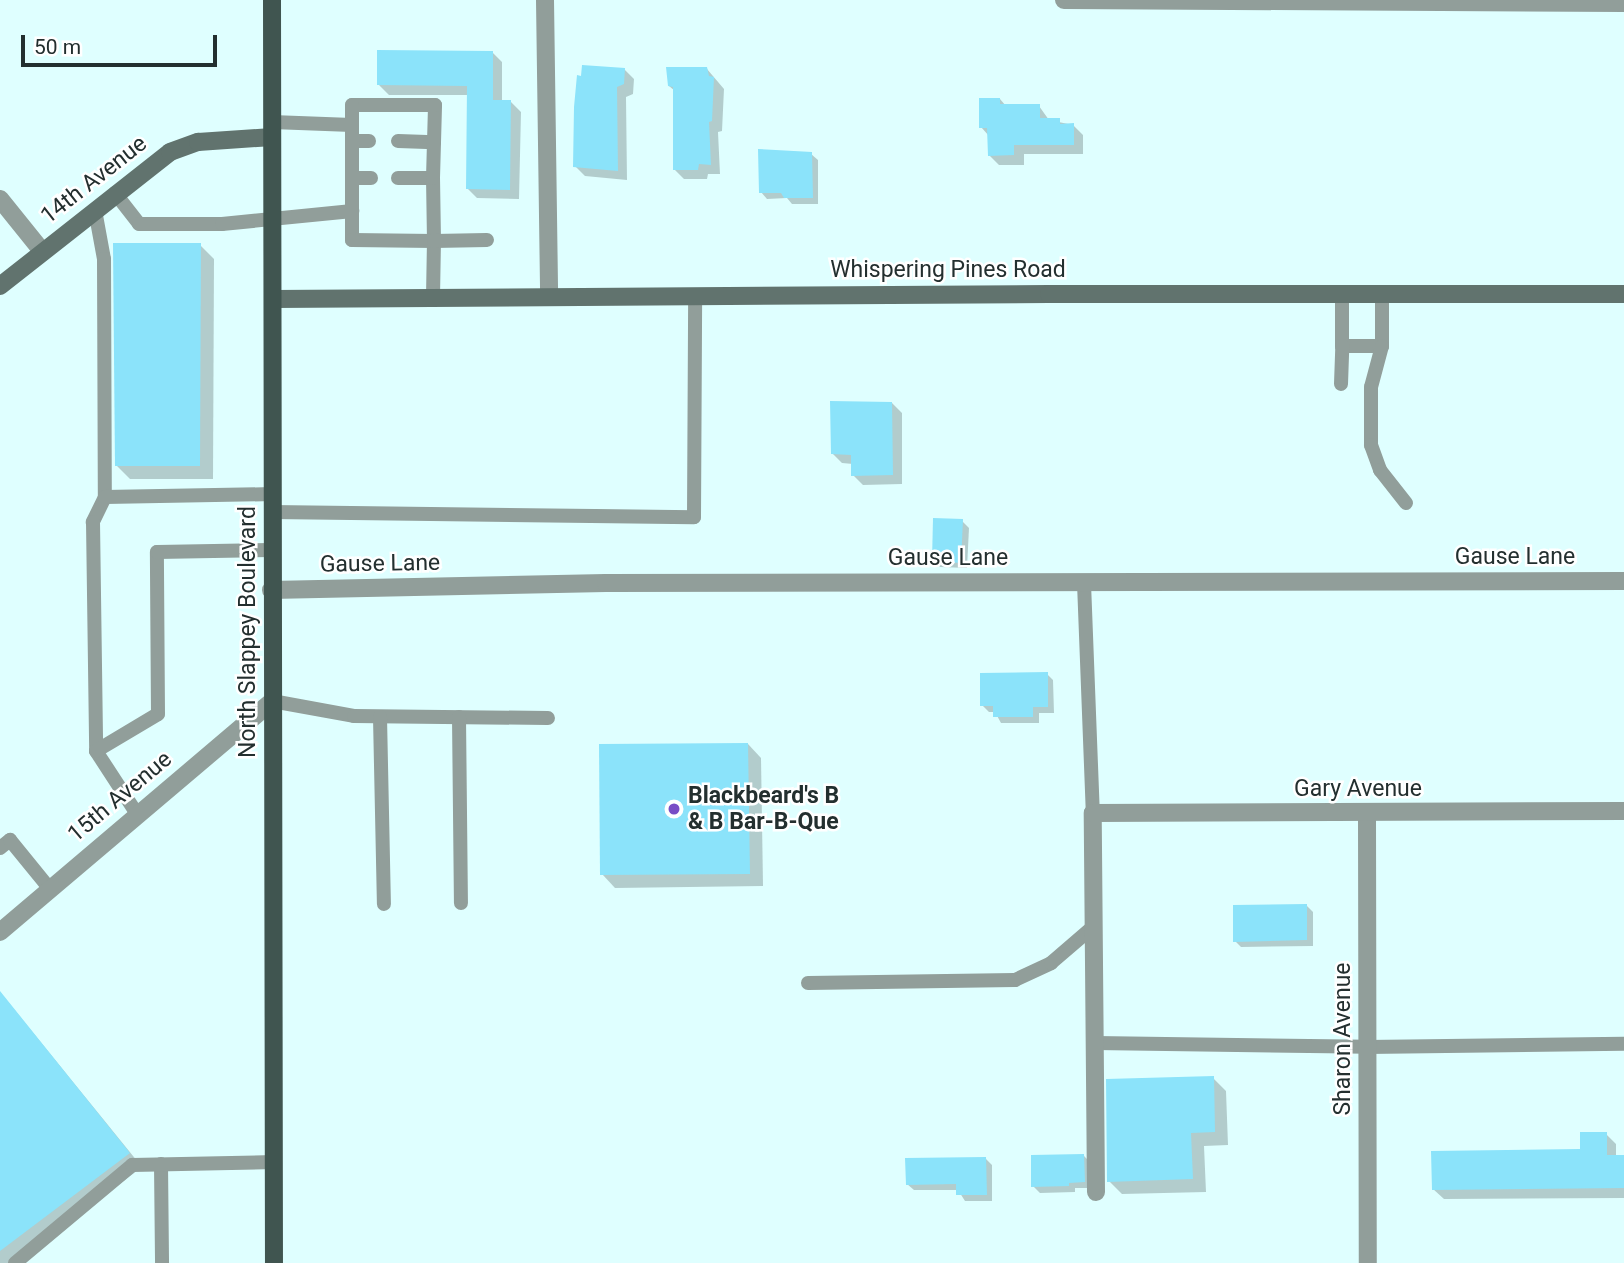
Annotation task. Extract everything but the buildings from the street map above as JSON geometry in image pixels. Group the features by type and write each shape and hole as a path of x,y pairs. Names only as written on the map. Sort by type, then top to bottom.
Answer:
{"main road":[{"name":"North Slappey Boulevard","path":"272,0 274,1263"}],"street":[{"path":"545,0 548,297"},
{"path":"1064,0 1624,3"},
{"name":"14th Avenue","path":"0,286 161,158 198,142 272,130"},
{"path":"0,199 42,251"},
{"name":"Whispering Pines Road","path":"272,299 1624,294"},
{"name":"Gause Lane","path":"271,590 606,583 1624,581"},
{"name":"15th Avenue","path":"0,932 272,701"},
{"name":"Gary Avenue","path":"1093,813 1624,811"},
{"path":"1093,813 1096,1192"},
{"name":"Sharon Avenue","path":"1367,814 1368,1263"}],"lane":[{"path":"433,297 434,241 433,178 435,105 352,105 352,240 434,241 487,240"},
{"path":"272,130 352,125"},
{"path":"352,141 369,141"},
{"path":"398,141 434,142"},
{"path":"352,178 370,178"},
{"path":"398,178 433,178"},
{"path":"115,193 139,224 222,224 352,212"},
{"path":"95,210 104,259 105,497 93,522 96,751 137,814"},
{"path":"1341,384 1342,293"},
{"path":"1382,294 1382,346 1371,387 1371,445 1380,470 1406,503"},
{"path":"105,497 694,517 695,296"},
{"path":"1342,346 1382,346"},
{"path":"96,751 158,714 157,552 271,550"},
{"path":"1084,583 1093,813"},
{"path":"272,701 354,716 548,718"},
{"path":"380,717 384,904"},
{"path":"459,717 460,904"},
{"path":"0,848 10,840 50,889"},
{"path":"808,983 1015,980 1051,963 1094,926"},
{"path":"1094,1043 1367,1047 1624,1044"},
{"path":"15,1263 132,1165 274,1163"},
{"path":"161,1164 162,1263"}],"place":[{"name":"Blackbeard's B & B Bar-B-Que","path":"674,809"}]}
